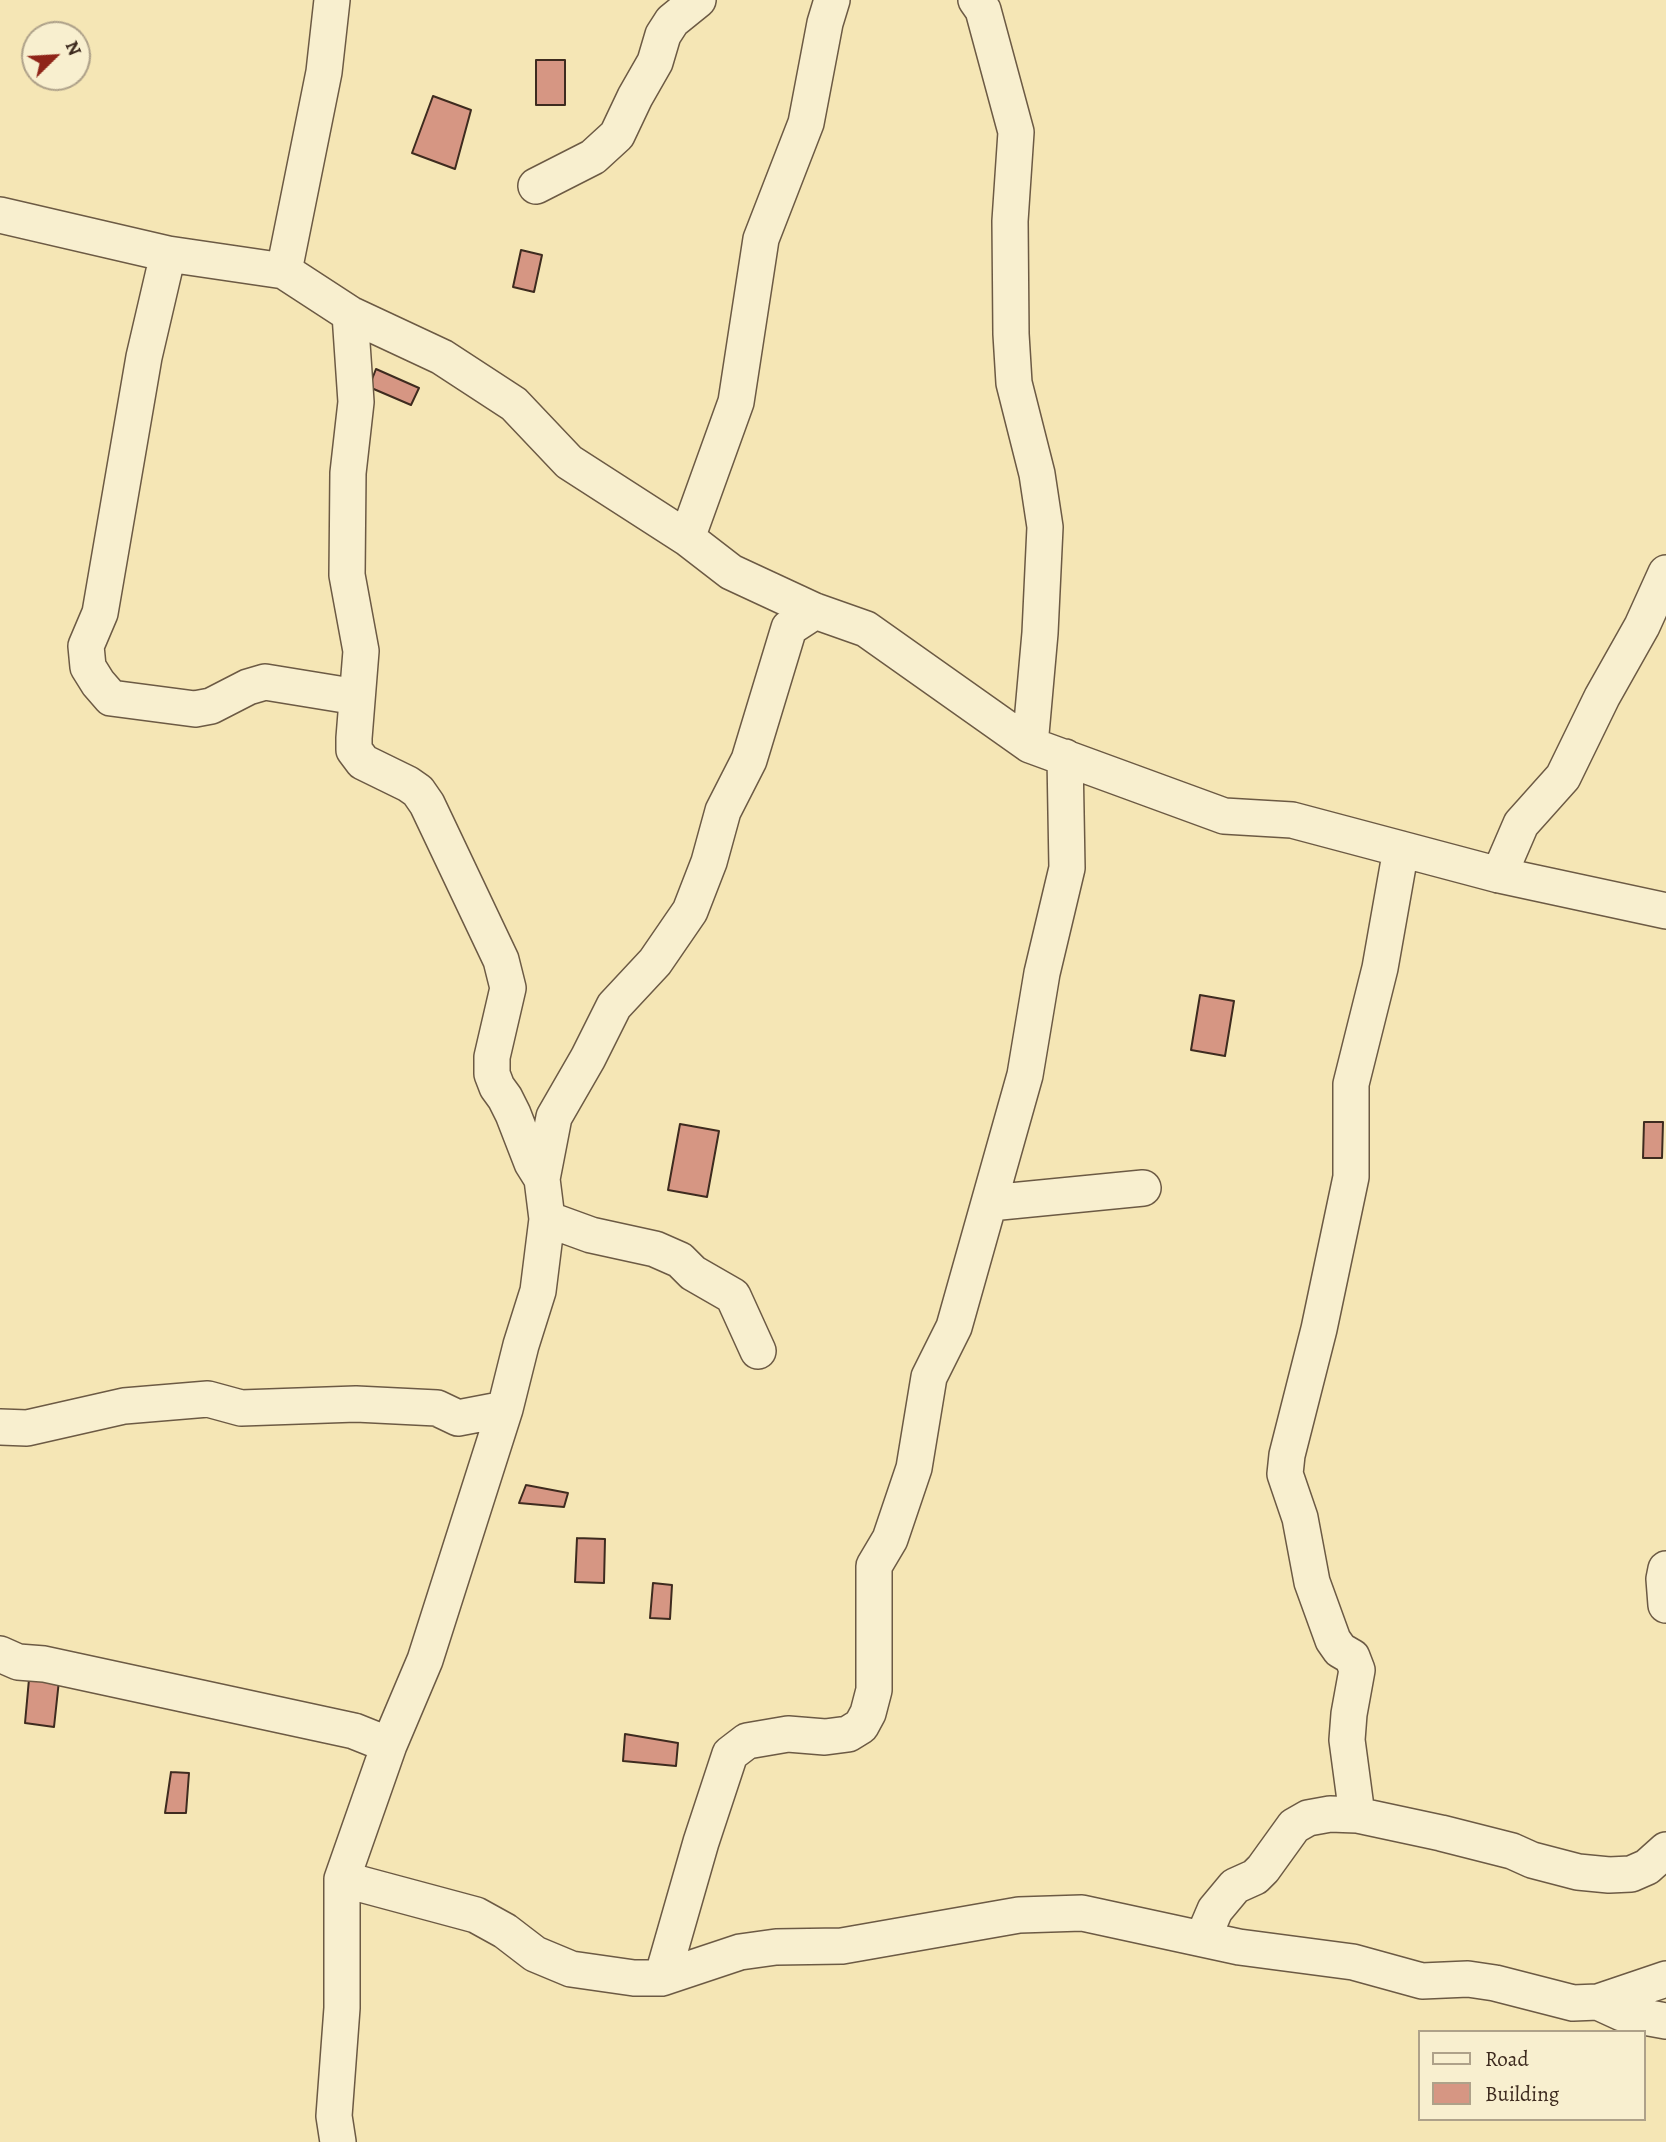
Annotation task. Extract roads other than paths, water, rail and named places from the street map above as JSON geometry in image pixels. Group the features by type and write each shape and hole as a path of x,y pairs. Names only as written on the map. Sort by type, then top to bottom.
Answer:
{"street":[{"path":"284,271 324,72 332,0"},
{"path":"536,186 593,157 617,135 655,62 663,35 673,22 698,0"},
{"path":"687,538 736,402 761,239 806,123 832,0"},
{"path":"976,0 982,10 1016,132 1010,221 1014,383 1037,474 1045,527 1040,633 1030,745"},
{"path":"0,215 168,254 284,271 350,314 442,357 514,404 569,462 687,538 731,572 795,612 866,629 1030,745 1224,816 1292,820 1499,875 1666,911"},
{"path":"168,254 144,357 100,613 86,646 88,667 97,683 111,698 195,709 211,706 248,687 265,682 357,696"},
{"path":"350,314 356,402 348,473 346,575 361,651 354,750 363,762 418,791 461,872 501,960 508,988 492,1057 492,1074 513,1114 532,1163 542,1179"},
{"path":"1499,875 1521,824 1563,777 1602,696 1642,626 1666,573"},
{"path":"338,2142 334,2116 342,2008 341,1879 389,1745 425,1660 505,1409 538,1291 547,1219 542,1179 554,1117 614,1006 655,962 690,911 709,862 723,811 749,760 795,612"},
{"path":"662,1978 701,1842 730,1754 747,1741 788,1734 825,1737 848,1734 861,1726 868,1713 874,1690 874,1566 890,1539 914,1468 929,1377 954,1327 990,1203 1025,1075 1042,973 1068,868 1065,757"},
{"path":"1357,1815 1347,1741 1357,1670 1352,1657 1340,1650 1334,1640 1312,1582 1300,1518 1285,1474 1287,1455 1319,1329 1351,1177 1351,1084 1380,968 1401,849"},
{"path":"990,1203 1143,1188"},
{"path":"547,1219 592,1235 655,1249 680,1260 693,1273 733,1296 758,1351"},
{"path":"0,1427 26,1427 124,1406 208,1399 241,1408 356,1404 437,1408 458,1418 505,1409"},
{"path":"1666,1569 1666,1605"},
{"path":"0,1654 18,1662 44,1664 354,1731 389,1745"},
{"path":"1203,1938 1215,1910 1235,1886 1255,1877 1263,1869 1294,1826 1308,1818 1329,1814 1357,1815 1512,1851 1532,1860 1578,1872 1631,1874 1647,1867 1666,1850"},
{"path":"341,1879 476,1915 505,1931 535,1954 570,1969 634,1978 662,1978 740,1952 776,1947 842,1946 1019,1915 1082,1913 1239,1947 1353,1962 1422,1981 1468,1979 1495,1983 1573,2003 1598,2002 1666,1979"},
{"path":"1598,2002 1622,2013 1666,2021"}]}
